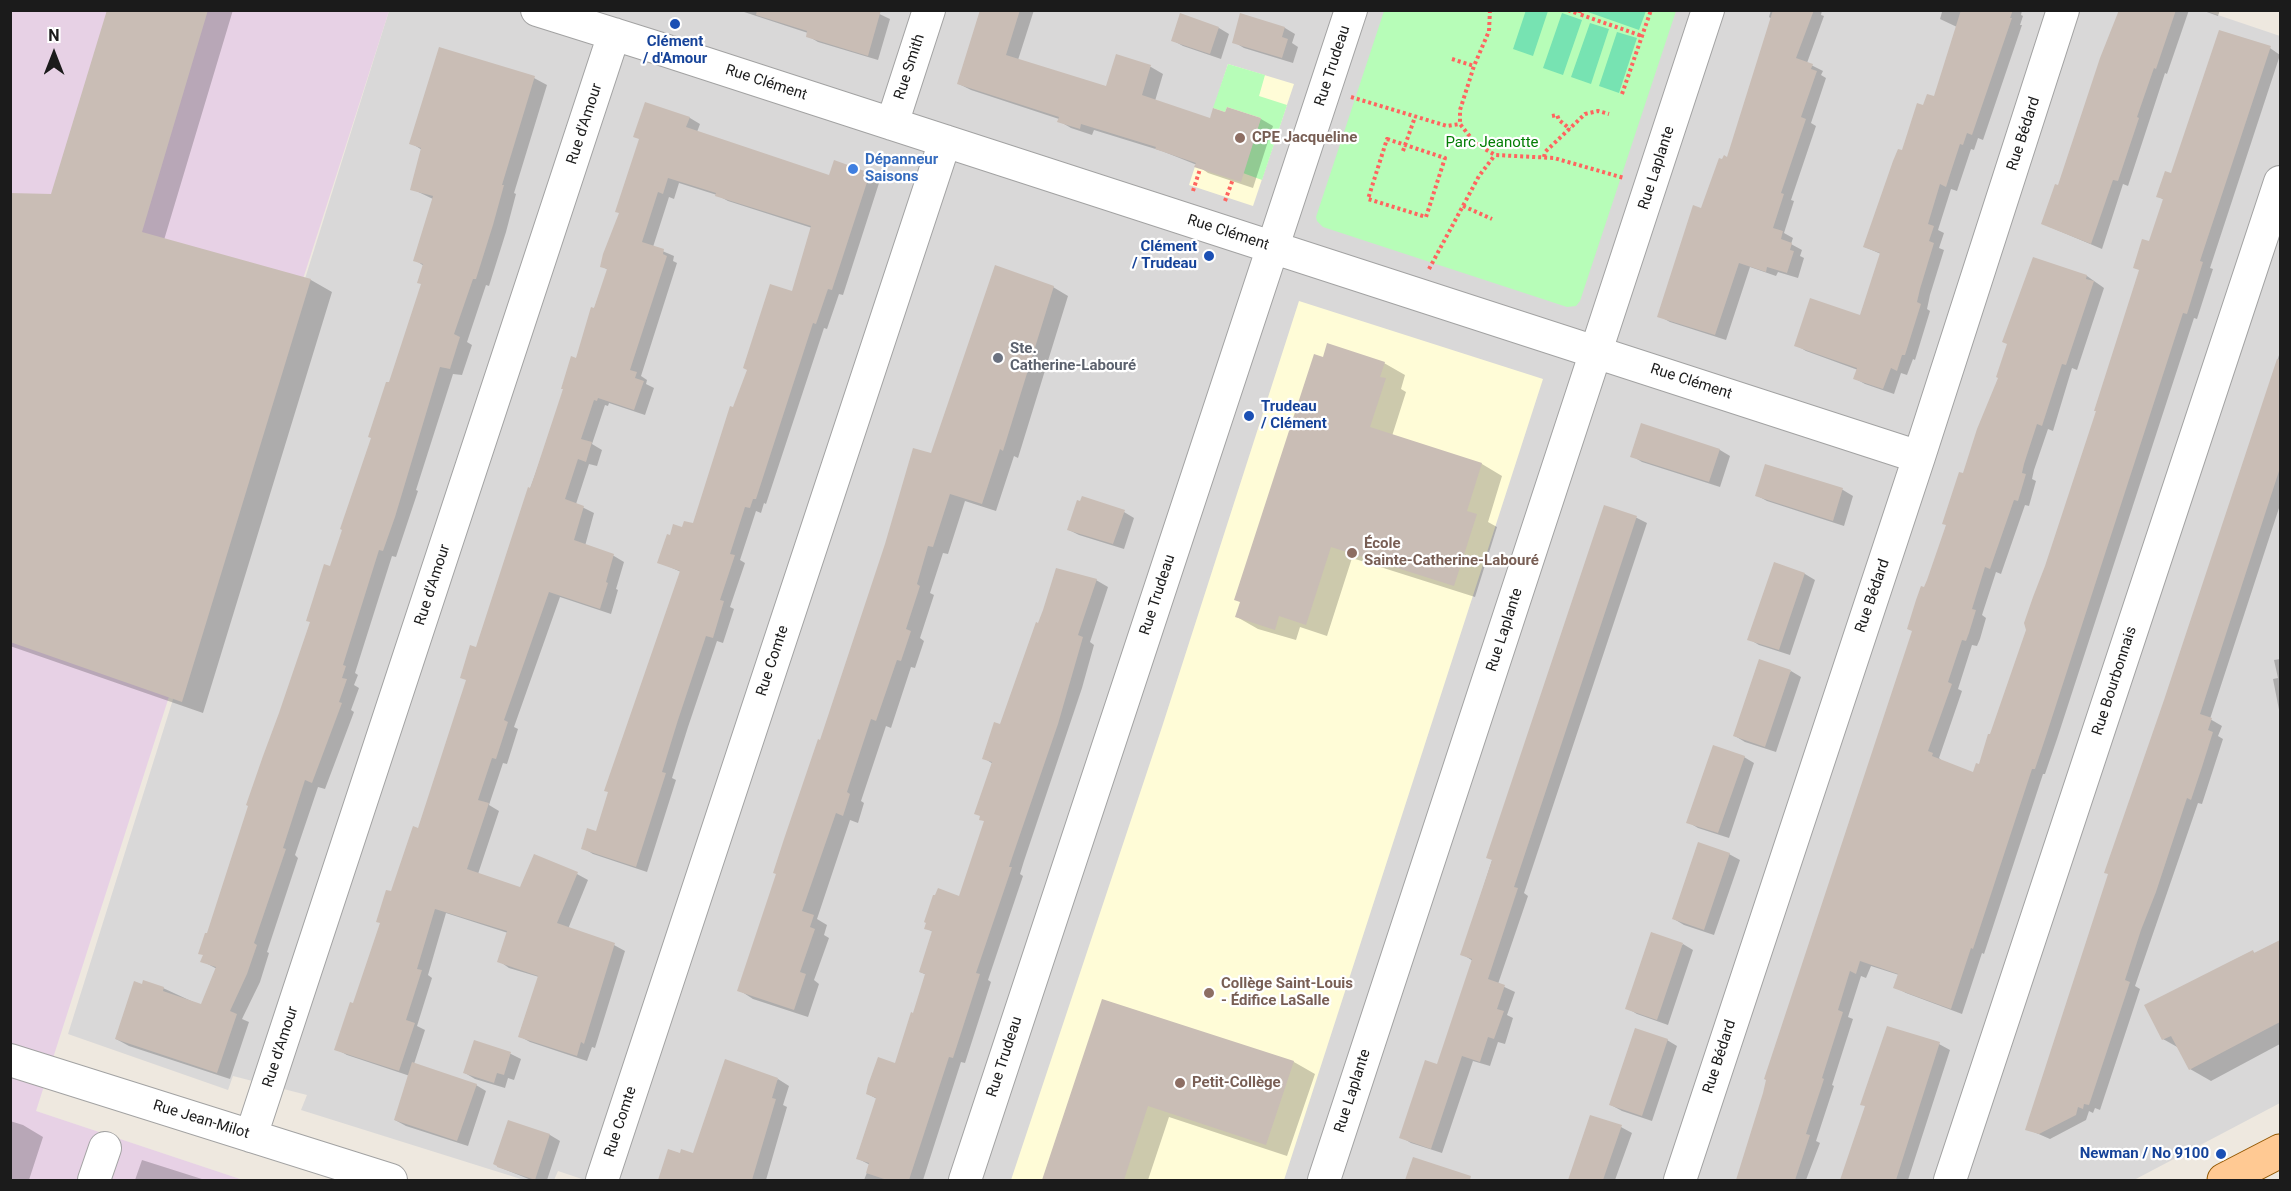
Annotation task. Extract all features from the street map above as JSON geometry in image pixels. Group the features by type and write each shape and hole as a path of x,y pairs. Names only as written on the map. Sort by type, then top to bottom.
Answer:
{"main road":[{"path":"2224,1180 2280,1151"}],"street":[{"name":"Rue Clément","path":"537,10 1919,457"},
{"name":"Rue Smith","path":"892,124 928,10"},
{"name":"Rue Trudeau","path":"965,1180 1351,10"},
{"name":"Rue Laplante","path":"1324,1180 1708,10"},
{"name":"Rue Bédard","path":"1680,1180 1919,457 2063,10"},
{"name":"Rue d'Amour","path":"252,1136 614,34"},
{"name":"Rue Comte","path":"602,1180 945,141"},
{"name":"Rue Bourbonnais","path":"1950,1180 2280,182"},
{"name":"Rue Jean-Milot","path":"10,1060 391,1180"},
{"path":"94,1180 105,1148"}],"path":[{"path":"1490,10 1489,32 1474,66 1461,110 1460,124 1475,143 1486,152 1495,155 1544,157 1576,162 1624,178"},
{"path":"1568,10 1642,36"},
{"path":"1622,94 1651,10"},
{"path":"1452,59 1474,66"},
{"path":"1352,98 1447,126 1460,124"},
{"path":"1544,157 1545,152 1591,111 1609,114"},
{"path":"1552,116 1557,115 1559,120 1570,129"},
{"path":"1403,151 1415,117"},
{"path":"1582,117 1588,122"},
{"path":"1387,139 1405,145 1445,158 1426,217 1368,199 1387,139"},
{"path":"1430,265 1479,176 1495,155"},
{"path":"1193,191 1200,169"},
{"path":"1226,201 1233,179"},
{"path":"1463,206 1492,219"}],"shaded area":[{"path":"2203,10 2280,36 2280,1103 2134,1180 585,1180 558,1171 554,1180 524,1180 301,1110 307,1095 233,1076 228,1090 68,1034 389,11"},
{"path":"10,11 389,11 36,1111 243,1180 11,1180"},
{"name":"CPE Jacqueline","path":"1228,64 1294,84 1253,206 1189,185"},
{"path":"1299,301 1543,379 1284,1180 1011,1180 1162,727"}],"green space":[{"path":"1526,10 1548,11 1533,56 1513,49"},
{"path":"1646,10 1639,30 1585,11"},
{"name":"Parc Jeanotte","path":"1384,11 1676,11 1580,301 1576,306 1567,307 1323,227 1317,221 1316,217"},
{"path":"1562,13 1582,20 1563,75 1543,68"},
{"path":"1590,23 1609,29 1591,84 1571,77"},
{"path":"1617,32 1637,38 1619,93 1599,86"},
{"path":"1228,64 1265,75 1259,96 1287,105 1262,180 1243,173 1261,118 1227,107 1225,112 1213,108"}],"building":[{"path":"107,10 208,10 142,232 311,279 182,702 10,642 10,193 51,194"},
{"path":"757,10 881,10 868,56 806,37 807,31 756,15"},
{"path":"980,10 1020,10 1006,55 1106,86 1116,54 1151,65 1142,95 1210,118 1213,108 1225,112 1227,107 1261,118 1241,182 1194,167 1196,163 1155,149 1156,147 1081,124 1080,129 1057,122 1059,117 957,84"},
{"path":"1773,10 1814,10 1796,58 1813,64 1811,69 1817,71 1801,117 1806,119 1781,193 1784,194 1773,228 1783,231 1781,239 1792,243 1790,250 1794,251 1787,273 1767,267 1766,272 1739,263 1715,335 1657,317 1693,205 1701,208 1719,158 1722,159 1724,155 1727,157"},
{"path":"1961,10 2013,10 1972,135 1967,133 1963,145 1960,144 1946,187 1940,184 1928,224 1934,226 1929,241 1934,243 1917,302 1921,304 1905,355 1902,355 1897,371 1891,368 1883,389 1853,379 1857,368 1794,346 1810,298 1860,315 1880,253 1863,247 1893,161 1898,149 1902,150 1917,103 1923,105 1927,94 1934,96"},
{"path":"2119,10 2176,10 2137,117 2139,118 2118,181 2113,180 2091,244 2041,224 2055,184 2058,185 2100,58"},
{"path":"1180,13 1219,27 1210,54 1171,41"},
{"path":"1240,13 1285,27 1282,37 1288,39 1282,58 1232,43"},
{"path":"2219,30 2271,46 2200,261 2203,262 2187,314 2183,313 2035,769 2032,769 1951,1009 1893,988 1898,974 1860,961 1856,974 1850,971 1838,1010 1843,1012 1806,1134 1810,1135 1795,1180 1736,1180 1763,1093 1766,1080 1764,1079 1912,631 1907,629 1916,600 1921,586 1924,587 1927,580 1946,525 1942,524 1959,472 1963,473 1977,429 1998,378 1996,377 2007,344 2002,342 2033,257 2087,275 2086,279 2094,281 2066,365 2062,364 2042,426 2037,424 2024,464 2022,473 2026,474 2018,501 2014,500 1990,569 1985,567 1972,609 1976,610 1969,633 1966,641 1962,640 1948,682 1952,684 1928,751 1933,753 1932,756 1973,772 1976,763 1979,764 2026,630 2024,623 2096,411 2094,411 2139,270 2133,268 2142,239 2149,241 2163,199 2156,197 2165,171 2171,173"},
{"path":"439,47 535,76 502,185 504,185 493,225 476,279 473,279 454,334 460,337 450,369 440,367 395,517 383,551 379,550 343,665 346,666 342,678 347,679 339,702 342,703 312,783 305,780 283,848 286,849 254,943 257,945 230,1011 237,1014 217,1073 115,1039 134,981 142,984 143,980 164,987 163,991 201,1004 216,967 200,962 203,955 198,954 205,933 207,933 248,806 246,805 310,622 306,621 324,564 330,566 371,438 368,437 386,382 389,382 421,284 417,283 423,264 413,261 433,196 410,190 421,148 409,144"},
{"path":"645,102 690,117 686,127 829,175 834,160 870,173 832,290 828,289 816,324 813,323 756,499 753,499 750,508 745,507 730,554 735,555 720,600 724,601 713,638 706,636 662,772 666,773 636,867 581,849 587,828 596,831 608,792 604,791 680,571 657,563 673,524 682,527 684,521 693,523 730,406 733,407 747,370 743,368 770,284 792,291 811,226 715,196 716,193 668,178 663,194 658,192 642,242 664,249 663,254 667,256 630,370 637,372 635,378 644,381 634,410 598,398 597,401 594,400 581,439 592,442 586,462 578,459 565,499 584,506 574,540 614,554 606,582 608,583 600,609 549,592 504,720 508,722 496,759 492,758 478,800 489,803 467,869 520,887 534,854 578,872 557,923 615,943 584,1044 581,1042 577,1056 518,1037 538,976 497,962 507,931 435,909 417,969 422,970 406,1020 415,1023 399,1071 334,1050 350,1002 353,1003 380,923 376,922 386,890 391,891 413,826 418,828 466,680 460,678 470,645 476,647 528,487 530,488 534,477 563,389 561,389 571,356 576,358 591,307 594,308 607,269 600,267 619,213 615,212 639,139 633,137"},
{"path":"995,265 1054,286 1003,451 1000,449 982,504 950,494 933,547 928,546 917,584 920,586 906,629 911,631 901,661 897,660 876,721 871,719 847,792 850,794 843,816 836,813 802,911 814,915 810,927 815,929 800,972 806,974 794,1010 737,991 776,874 773,873 784,839 818,739 820,740 885,544 913,448 931,453"},
{"path":"1327,343 1385,362 1380,377 1386,378 1370,427 1482,463 1467,511 1477,514 1454,586 1331,547 1306,625 1279,616 1275,630 1235,617 1240,602 1234,600 1314,354 1323,357"},
{"path":"2277,359 2280,360 2280,468 2200,714 2212,718 2208,730 2213,732 2202,767 2191,800 2187,798 2141,930 2125,980 2130,982 2089,1105 2084,1104 2083,1109 2078,1107 2076,1115 2039,1134 2025,1130 2108,874 2104,873"},
{"path":"1641,423 1720,449 1709,482 1630,457"},
{"path":"1765,464 1843,488 1833,521 1755,496"},
{"path":"1082,496 1125,510 1113,544 1067,530 1077,500 1080,501"},
{"path":"1604,505 1637,516 1514,887 1518,888 1488,979 1505,985 1497,1009 1504,1011 1494,1039 1488,1037 1480,1062 1462,1056 1431,1149 1399,1138 1425,1060 1437,1064 1472,959 1460,955 1492,860 1486,858"},
{"path":"1774,562 1805,573 1779,650 1747,640"},
{"path":"1056,568 1097,579 1078,635 1083,637 1058,724 1009,867 1012,867 976,973 980,974 953,1058 949,1057 909,1180 887,1180 866,1173 869,1163 856,1159 876,1098 866,1094 868,1085 878,1057 895,1063 911,1012 913,1013 925,974 919,972 932,931 924,929 926,923 924,922 933,895 938,888 959,896 984,821 979,820 980,816 974,814 992,762 982,759 994,722 1000,724 1036,622 1038,623 1043,610"},
{"path":"1759,659 1791,670 1765,747 1733,736"},
{"path":"1713,745 1745,756 1718,833 1686,823"},
{"path":"1698,842 1730,853 1704,930 1672,919"},
{"path":"1651,932 1683,943 1657,1020 1625,1009"},
{"path":"2280,940 2280,1022 2189,1070 2171,1036 2162,1040 2144,1005 2253,950 2254,953"},
{"name":"Petit-Collège","path":"1102,999 1294,1061 1266,1145 1148,1106 1124,1180 1042,1180"},
{"path":"1887,1026 1940,1042 1896,1180 1840,1180 1865,1106 1860,1105"},
{"path":"1635,1028 1668,1039 1642,1116 1609,1105"},
{"path":"474,1040 511,1052 504,1075 497,1073 494,1083 463,1073"},
{"path":"725,1059 778,1078 772,1098 776,1099 752,1180 658,1180 668,1149 680,1153 681,1149 693,1153"},
{"path":"412,1062 477,1084 457,1141 394,1120"},
{"path":"1590,1115 1622,1125 1603,1180 1568,1180"},
{"path":"508,1120 550,1134 535,1180 493,1164"},
{"path":"1413,1157 1471,1176 1470,1180 1405,1180"}],"place":[{"name":"Clément / d'Amour","path":"675,24"},
{"name":"CPE Jacqueline","path":"1240,138"},
{"name":"Dépanneur Saisons","path":"853,169"},
{"name":"Clément / Trudeau","path":"1209,256"},
{"name":"Ste. Catherine-Labouré","path":"998,358"},
{"name":"Trudeau / Clément","path":"1249,416"},
{"name":"École Sainte-Catherine-Labouré","path":"1352,553"},
{"name":"Collège Saint-Louis - Édifice LaSalle","path":"1209,993"},
{"name":"Petit-Collège","path":"1180,1083"},
{"name":"Newman / No 9100","path":"2221,1154"}]}
